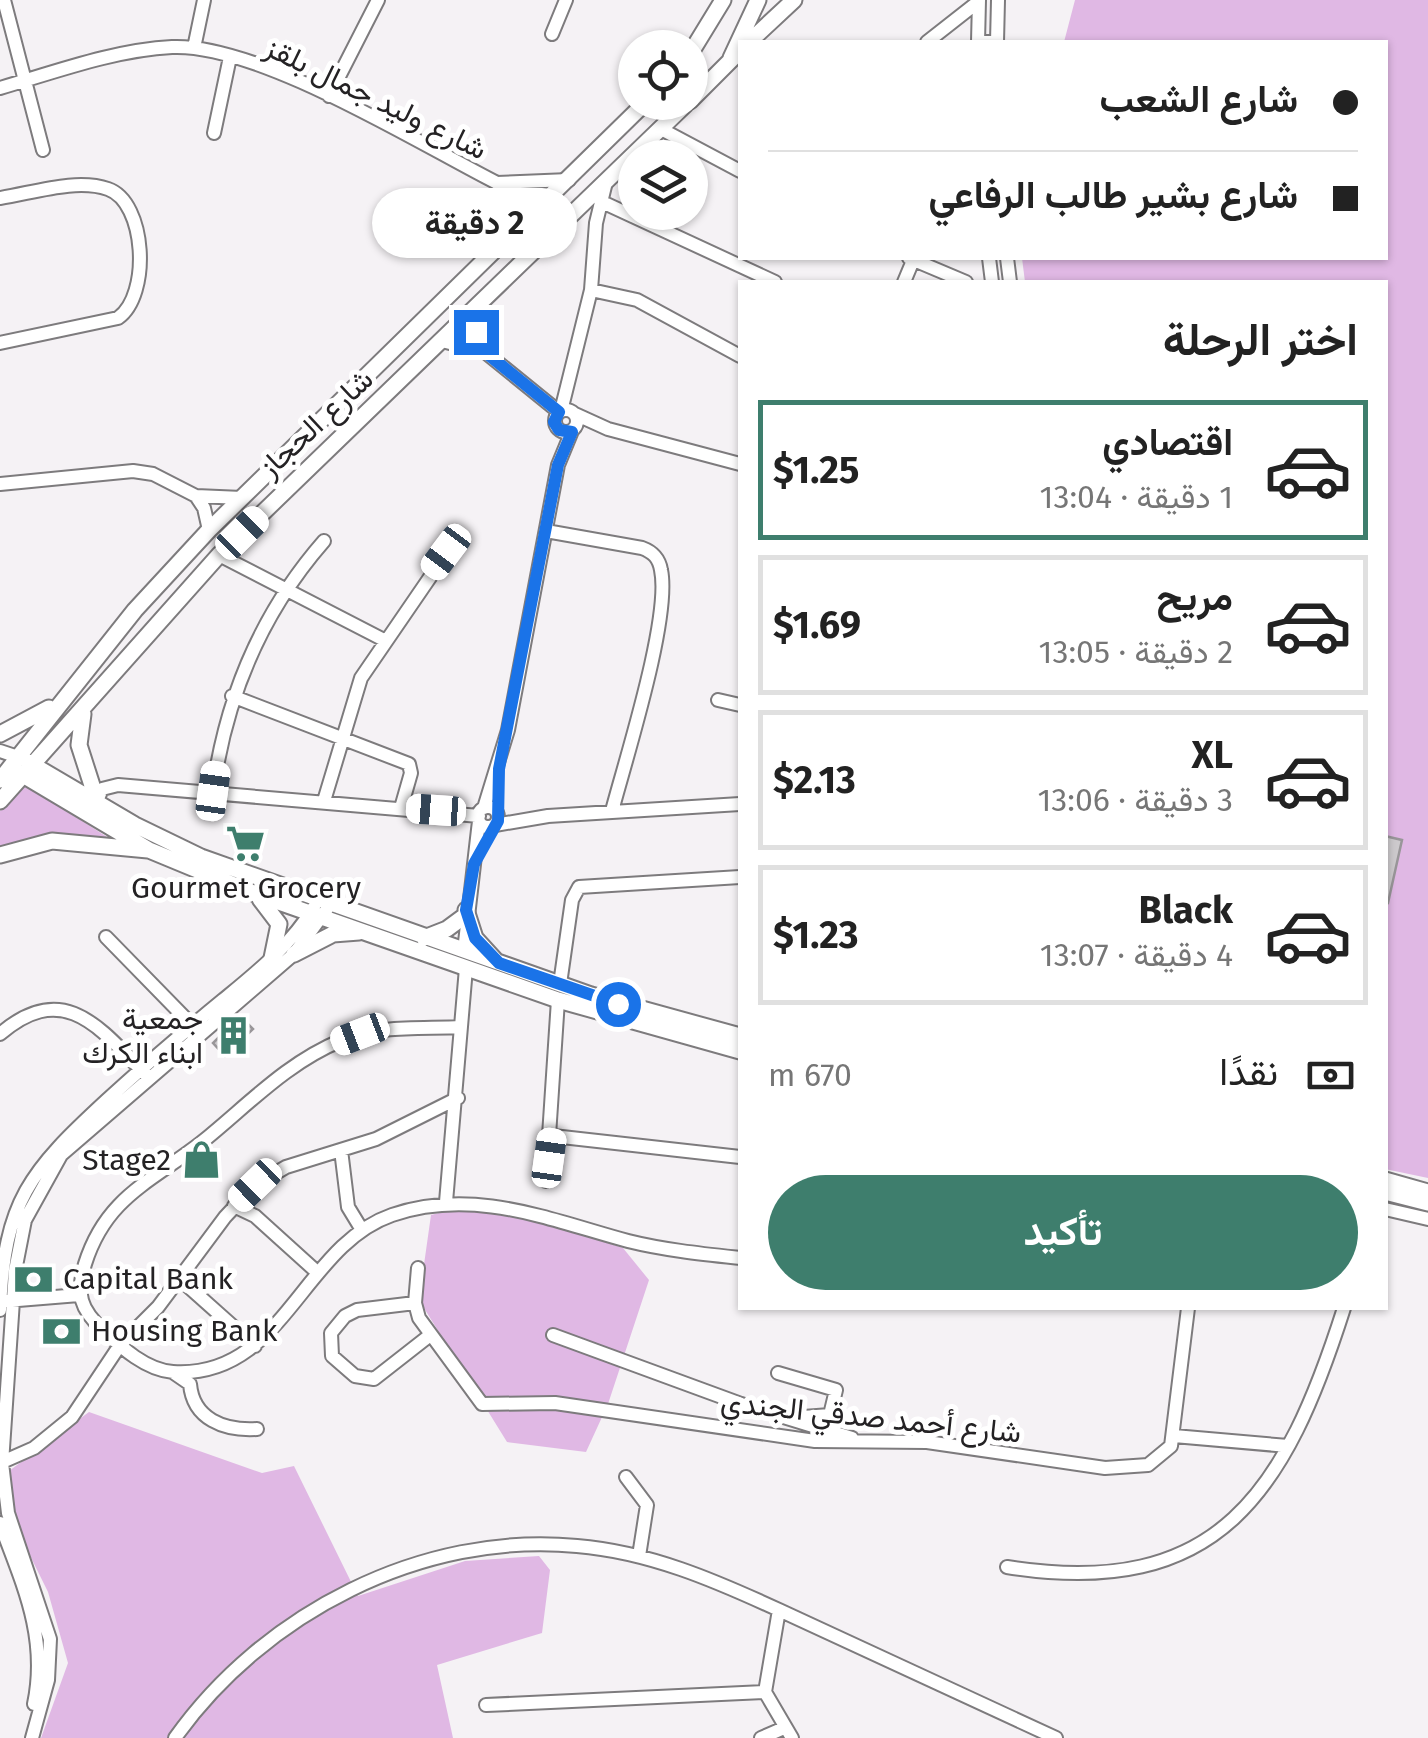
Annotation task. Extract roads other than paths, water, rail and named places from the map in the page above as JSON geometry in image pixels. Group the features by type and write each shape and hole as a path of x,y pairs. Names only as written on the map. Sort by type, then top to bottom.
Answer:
{"main road":[{"path":"704,30 722,0"},
{"name":"شارع الحجاز","path":"741,40 758,0"},
{"path":"751,40 794,0"},
{"name":"شارع الحجاز","path":"708,83 734,56"},
{"name":"شارع الحجاز","path":"0,801 14,768 68,692 208,530 628,120"},
{"name":"شارع الحجاز","path":"14,768 88,704 219,555 474,310 602,194 670,120"},
{"path":"0,734 38,717 68,692"},
{"path":"88,704 79,746 97,801"},
{"path":"14,768 97,801 175,846 376,933 738,1050"},
{"path":"14,768 148,850 253,893 424,938 465,959 499,963 559,992 738,1036"},
{"path":"0,855 52,840 148,850"},
{"path":"253,893 279,924 272,958"},
{"path":"424,938 447,930 466,912 475,938 499,963"},
{"path":"294,954 333,934 376,933"},
{"path":"1388,1181 1428,1192"},
{"path":"1388,1193 1428,1204"}],"street":[{"path":"4,0 43,150"},
{"path":"194,48 204,0"},
{"path":"329,96 378,0"},
{"path":"552,34 566,0"},
{"path":"997,40 998,0"},
{"path":"929,40 978,1"},
{"path":"978,1 981,40"},
{"name":"شارع وليد جمال بلقز","path":"0,88 128,54 194,48 230,57 329,96 497,184 514,205 514,234"},
{"path":"214,133 230,57"},
{"path":"661,129 738,170"},
{"name":"شارع وليد جمال بلقز","path":"497,184 569,180"},
{"path":"0,198 90,184 116,192 129,205 141,274 131,306 118,318 0,343"},
{"path":"446,1202 458,1098 466,912 546,532 591,290 602,194 772,280"},
{"path":"916,260 962,280"},
{"path":"591,290 637,300 738,355"},
{"path":"474,310 475,328 485,352"},
{"path":"442,341 485,352 565,420 738,463"},
{"path":"0,484 133,471 153,474 196,496 242,498"},
{"path":"196,496 205,511 208,530"},
{"path":"546,532 642,548 656,556 662,571 654,637 612,811"},
{"path":"324,801 357,686 384,640 460,535"},
{"path":"213,791 232,696 286,590 324,541"},
{"path":"219,555 384,640"},
{"path":"232,696 409,764 411,773 400,808"},
{"path":"718,700 738,704"},
{"path":"0,751 14,768"},
{"path":"97,801 102,790 112,785 489,817 738,804"},
{"path":"546,1181 559,992 572,900 580,887 738,876"},
{"path":"32,1738 48,1680 50,1639 8,1514 1,1463 7,1301 5,1245 32,1177 66,1136 294,954 320,908"},
{"path":"145,1074 192,1026 272,958 320,908"},
{"path":"106,937 192,1026"},
{"path":"0,1034 44,1010 67,1009 91,1021 145,1074"},
{"path":"257,1430 235,1430 199,1412 192,1402 190,1384 120,1345 82,1308 78,1295 95,1237 114,1206 198,1144 292,1066 360,1034 461,1027"},
{"path":"1,1463 34,1448 65,1425 120,1345 180,1280 234,1206 271,1174 410,1124 458,1098"},
{"path":"552,1136 738,1158"},
{"path":"340,1150 348,1207 362,1230"},
{"path":"172,1372 208,1368 255,1346 283,1319 318,1273 362,1230 392,1215 446,1202 544,1215 630,1241 738,1258"},
{"path":"234,1206 255,1216 318,1273"},
{"path":"1388,1210 1428,1218"},
{"name":"شارع أحمد صدقي الجندي","path":"418,1268 415,1303 429,1336 476,1400 486,1405 539,1401 815,1441 852,1438 927,1442 1119,1468 1148,1464 1168,1450 1174,1436"},
{"path":"180,1280 255,1346"},
{"path":"0,1310 7,1301 78,1295"},
{"path":"415,1303 349,1313 331,1332 332,1356 355,1376 374,1379 429,1336"},
{"path":"1188,1310 1174,1436 1288,1446"},
{"path":"1008,1567 1099,1575 1167,1559 1211,1538 1248,1508 1272,1478 1343,1310"},
{"path":"552,1335 852,1438"},
{"path":"778,1373 836,1390 830,1415 806,1413 788,1418"},
{"path":"626,1477 648,1505 639,1556"},
{"path":"0,1523 40,1641 38,1682 24,1738"},
{"path":"174,1738 226,1674 259,1646 316,1608 370,1582 454,1556 529,1545 581,1546 679,1566 1056,1738"},
{"path":"761,1738 788,1733 765,1692 779,1610"},
{"path":"486,1705 765,1692"}],"place":[{"name":"Gourmet Grocery","path":"246,844"},
{"name":"جمعية ابناء الكرك","path":"233,1036"},
{"name":"Stage2","path":"201,1160"},
{"name":"Capital Bank","path":"33,1279"},
{"name":"Housing Bank","path":"61,1331"}]}
